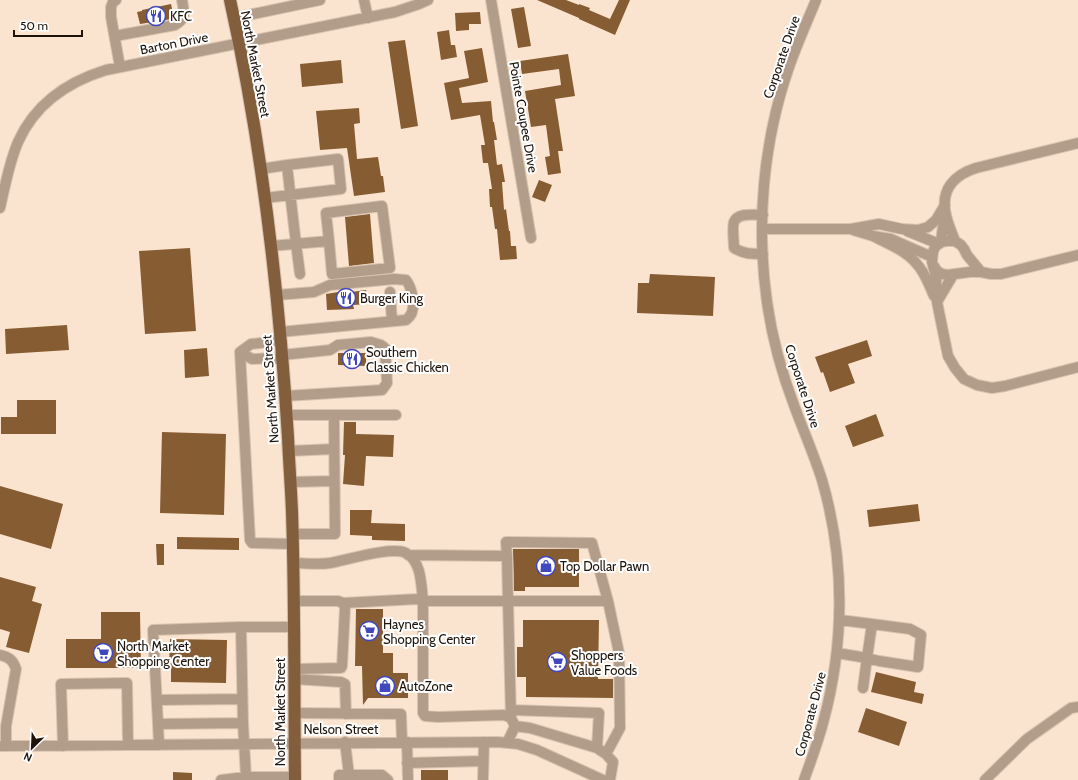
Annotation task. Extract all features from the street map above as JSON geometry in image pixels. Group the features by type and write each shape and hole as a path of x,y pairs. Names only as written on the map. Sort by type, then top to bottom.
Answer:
{"main road":[{"name":"North Market Street","path":"230,0 261,169 283,357 293,563 295,779"}],"street":[{"path":"116,0 113,2 111,7 111,17 120,67"},
{"path":"115,36 175,26 181,22 184,15 182,0"},
{"path":"234,18 320,0"},
{"path":"364,0 368,18"},
{"name":"Barton Drive","path":"0,208 18,142 28,125 48,100 74,82 106,70 368,18 395,12 428,0"},
{"name":"Pointe Coupee Drive","path":"491,0 531,238"},
{"name":"Corporate Drive","path":"804,780 823,724 831,693 840,620 840,592 830,512 820,473 787,384 774,337 767,303 762,229 765,175 776,113 796,47 816,0"},
{"path":"940,243 947,193 950,184 958,176 966,171 988,164 1078,143"},
{"path":"261,169 338,159 341,189 265,198"},
{"path":"287,165 300,274"},
{"path":"382,206 390,268 332,274 329,242 326,213 382,206"},
{"path":"902,229 918,230 928,227 945,210"},
{"path":"945,210 955,242"},
{"path":"763,215 742,215 737,218 734,222 734,248 741,252 750,254 763,254"},
{"path":"762,229 851,230 880,224 902,229 940,243"},
{"path":"851,230 890,239 933,262 937,271 947,275 981,272 1001,274 1078,255"},
{"path":"873,236 909,256 917,264 925,276 936,302 948,356 964,379 977,385 992,388 1078,367"},
{"path":"951,240 960,244 964,249 967,260 965,266 962,270 955,274 936,302 936,277 933,252 935,247 940,243 951,240"},
{"path":"271,246 329,242"},
{"path":"966,255 981,272"},
{"path":"240,352 252,344 270,342 281,335 406,320 412,314 414,304 410,284 406,280 394,279 330,285 314,292 277,296"},
{"path":"390,292 392,321"},
{"path":"240,352 252,359 283,357 330,350 338,345 371,342 377,343 385,348 387,383 382,390 285,396"},
{"path":"240,352 250,540 252,543 335,534 334,415"},
{"path":"286,415 396,415"},
{"path":"288,451 334,449"},
{"path":"290,482 334,481"},
{"path":"507,743 512,718 506,542 592,543 608,601 619,653 620,728 606,754"},
{"path":"293,563 328,563 389,551 405,553 408,555 418,568 421,583 423,713 425,716 504,715 530,728 597,748 614,762 610,780"},
{"path":"408,555 507,556"},
{"path":"293,601 338,601 343,603 418,600 608,601"},
{"path":"294,674 341,668 345,608 343,603"},
{"path":"837,653 918,667 921,635 910,629 840,620"},
{"path":"863,688 872,624"},
{"path":"241,627 242,723 246,778"},
{"path":"159,745 153,630 293,627"},
{"path":"0,655 6,656 13,661 16,669 3,746"},
{"path":"294,674 345,684 346,714"},
{"path":"63,746 61,684 127,683 128,745"},
{"path":"157,700 242,699"},
{"path":"984,780 1028,740 1072,708 1078,707"},
{"path":"294,713 401,714 408,763 408,780"},
{"path":"512,718 599,713 597,748"},
{"path":"158,724 242,723"},
{"path":"345,742 349,777"},
{"name":"Nelson Street","path":"3,746 345,742 498,742 518,744 537,750 604,780"},
{"path":"483,780 484,742"},
{"path":"408,763 483,761"},
{"path":"339,780 339,775 349,777 385,777"},
{"path":"221,780 246,778 295,779"}],"building":[{"path":"537,0 566,0 590,8 589,10 610,19 619,0 630,0 615,35"},
{"name":"KFC","path":"171,4 174,18 140,24 137,12"},
{"path":"524,7 531,46 518,48 511,9"},
{"path":"480,12 481,24 469,24 469,30 456,31 455,13"},
{"path":"449,30 451,45 455,45 457,57 441,60 437,32"},
{"path":"405,40 418,126 401,129 388,42"},
{"path":"482,48 488,82 459,88 462,103 491,101 493,122 497,140 494,140 497,165 502,164 505,182 502,182 504,210 506,209 511,246 516,246 517,259 500,260 497,229 495,229 492,207 490,207 489,189 492,189 488,163 483,163 481,145 485,145 480,115 451,120 444,83 469,78 464,51"},
{"path":"568,54 575,96 555,99 563,151 558,151 561,173 548,175 545,157 550,156 546,125 531,127 525,91 561,85 559,69 522,74 520,61"},
{"path":"341,60 343,83 302,87 300,64"},
{"path":"359,108 360,123 354,124 357,159 378,157 385,192 354,196 347,148 320,150 316,111"},
{"path":"539,180 552,185 545,202 532,197"},
{"path":"370,214 374,263 349,266 345,217"},
{"path":"190,248 196,331 145,334 139,251"},
{"path":"650,274 715,277 713,316 637,313 638,283 649,283"},
{"name":"Burger King","path":"351,290 351,292 366,290 368,304 353,305 354,309 327,310 326,294"},
{"path":"67,325 69,350 6,354 5,329"},
{"path":"867,340 872,356 848,364 855,383 830,392 823,372 821,373 815,357"},
{"path":"207,348 209,376 185,378 184,350"},
{"name":"Southern Classic Chicken","path":"338,353 366,353 366,366 338,365"},
{"path":"17,400 56,400 56,434 1,434 1,417 17,417"},
{"path":"876,414 884,436 853,447 845,426"},
{"path":"344,422 356,422 356,434 394,435 393,457 366,456 364,486 343,484 345,455 343,455"},
{"path":"162,432 226,434 224,515 160,513"},
{"path":"0,486 63,504 51,549 0,534"},
{"path":"918,504 920,521 869,527 867,510"},
{"path":"350,510 372,510 371,523 405,524 405,541 372,540 372,536 350,535"},
{"path":"177,537 239,538 239,550 177,549"},
{"path":"156,544 164,544 164,565 157,565"},
{"name":"Top Dollar Pawn","path":"513,549 579,549 579,587 525,587 525,591 514,591"},
{"path":"0,577 36,587 32,601 42,604 29,653 6,647 10,632 0,629"},
{"path":"356,609 383,609 383,653 393,653 393,673 408,673 408,698 368,698 363,705 362,666 355,666"},
{"name":"North Market Shopping Center","path":"101,612 140,612 141,668 66,668 66,639 101,639"},
{"name":"Shoppers Value Foods","path":"523,620 599,620 598,679 613,679 613,698 526,697 526,677 517,677 517,647 523,647"},
{"path":"170,639 227,640 226,683 171,682 171,668 169,668"},
{"path":"876,672 916,682 914,692 924,694 922,704 871,692"},
{"path":"866,708 907,722 899,746 858,732"},
{"path":"421,770 448,770 448,780 421,780"},
{"path":"173,772 192,773 192,780 173,780"}],"place":[{"name":"KFC","path":"156,16"},
{"name":"Burger King","path":"346,298"},
{"name":"Southern Classic Chicken","path":"352,359"},
{"name":"Top Dollar Pawn","path":"546,566"},
{"name":"Haynes Shopping Center","path":"369,631"},
{"name":"North Market Shopping Center","path":"103,653"},
{"name":"Shoppers Value Foods","path":"557,662"},
{"name":"AutoZone","path":"385,686"}]}
